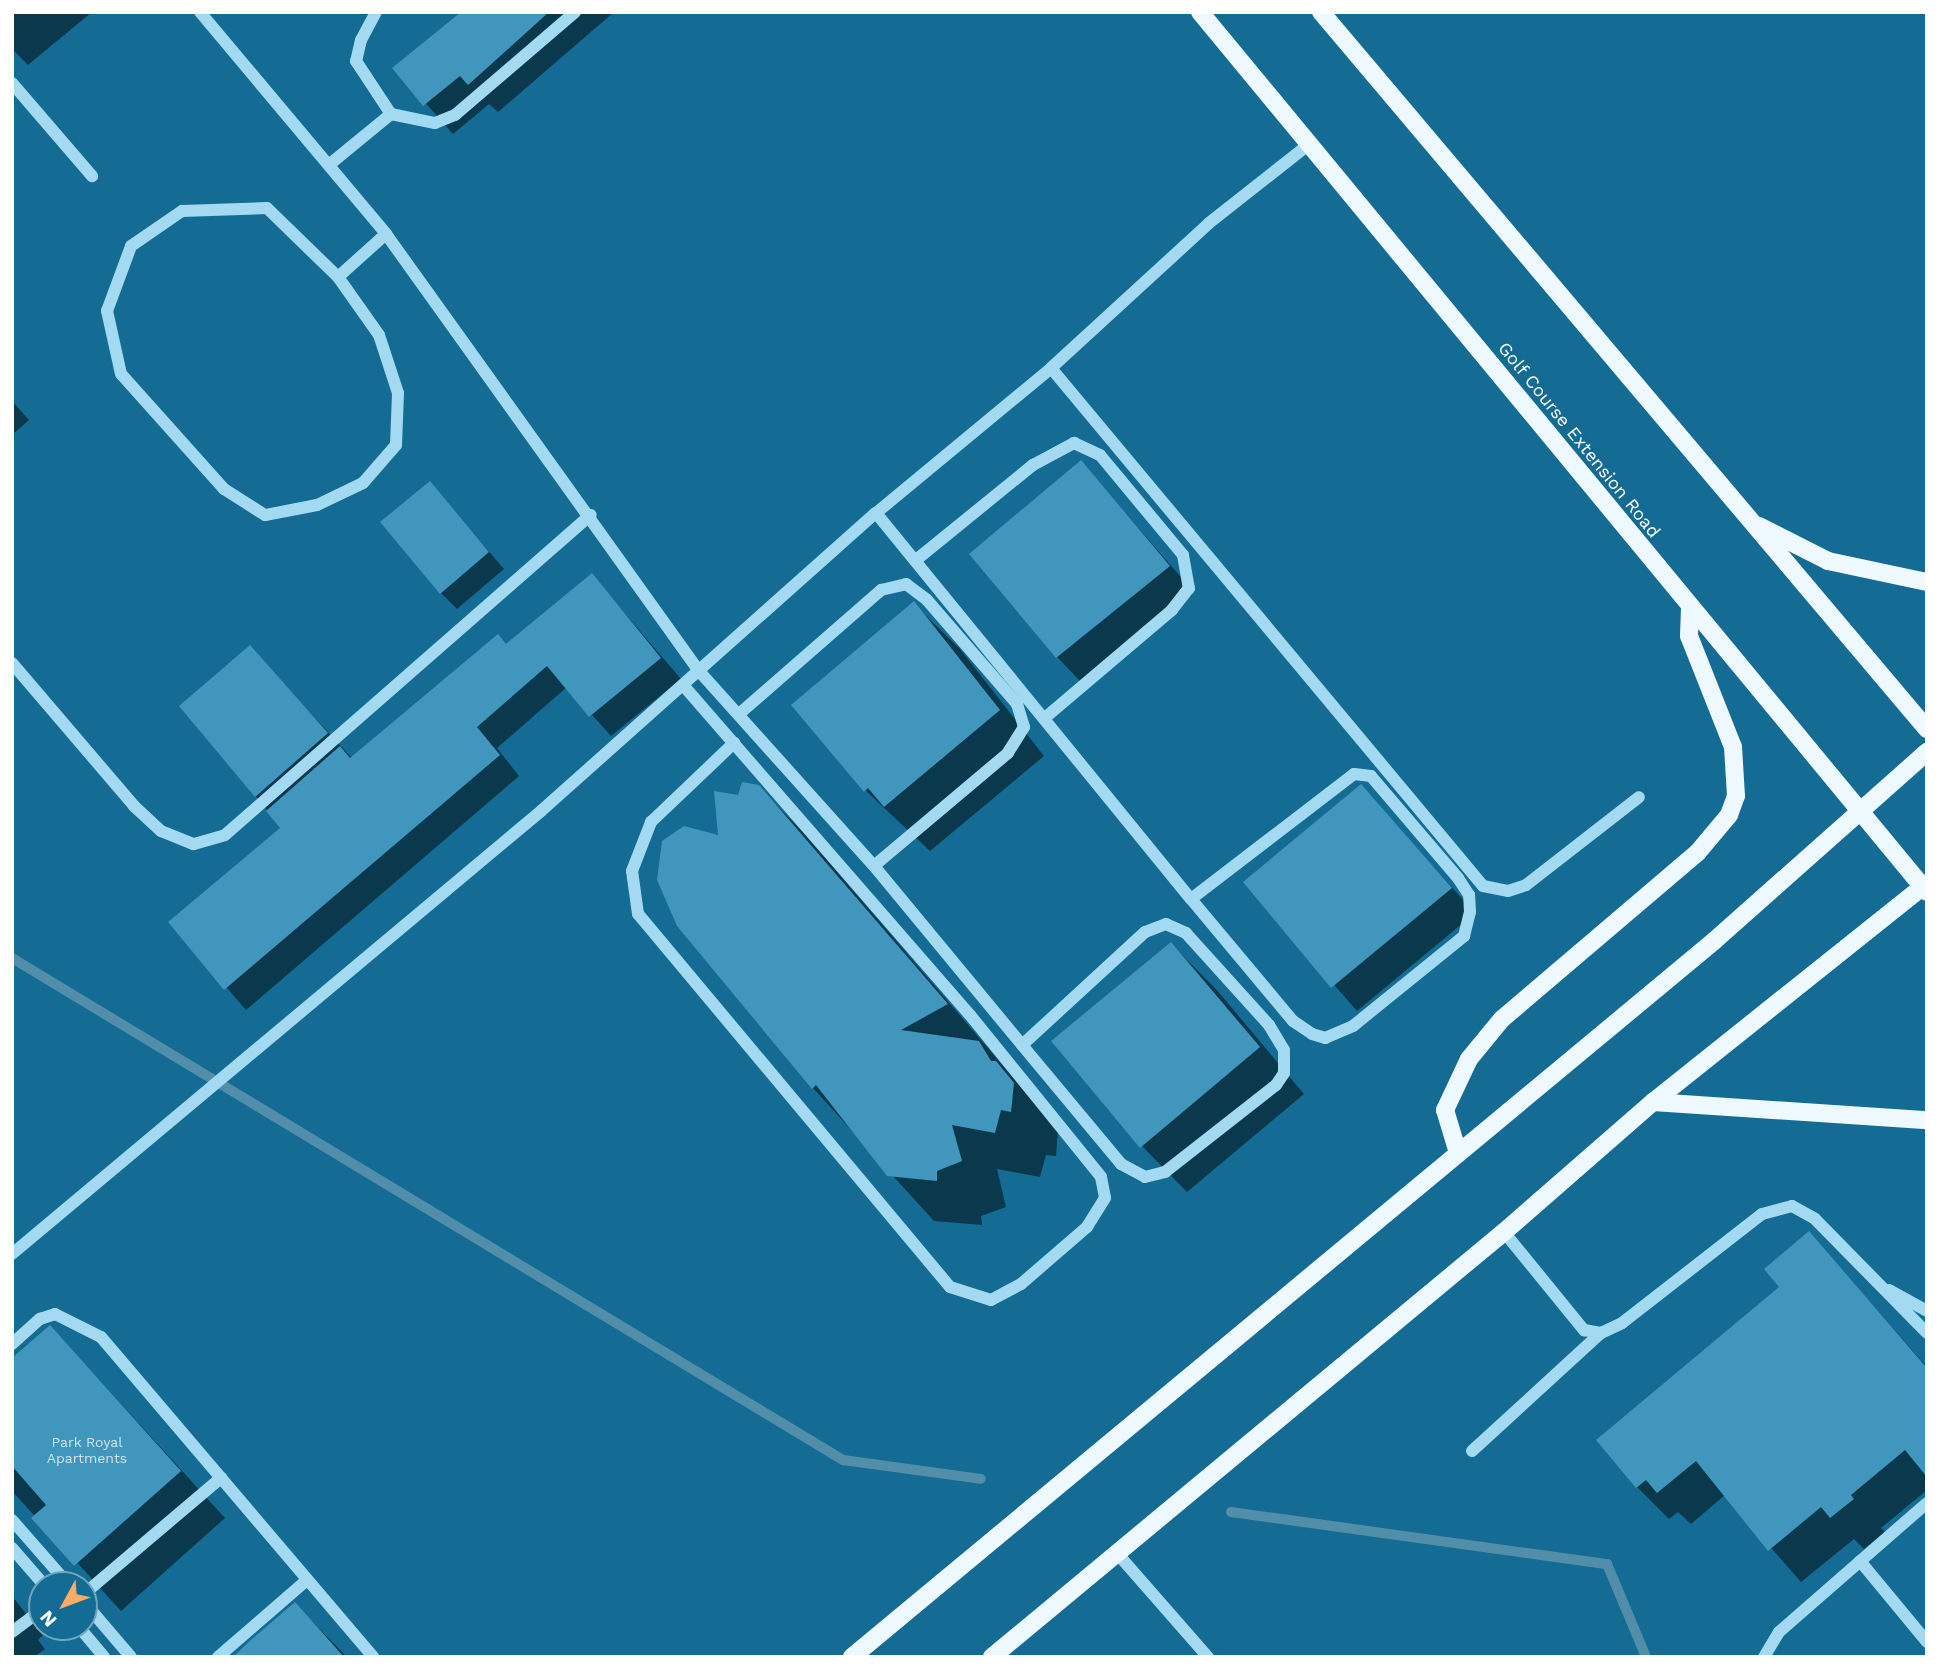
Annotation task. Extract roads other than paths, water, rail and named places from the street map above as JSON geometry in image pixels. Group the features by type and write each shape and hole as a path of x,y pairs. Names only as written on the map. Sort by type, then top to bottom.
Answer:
{"main road":[{"name":"Golf Course Extension Road","path":"1200,12 1690,609 1925,888"},
{"path":"1321,12 1927,729"},
{"path":"1752,523 1828,561 1927,582"},
{"path":"1458,1153 1445,1111 1469,1059 1502,1019 1698,852 1729,815 1736,796 1733,747 1689,636 1690,609"},
{"path":"852,1657 1714,941 1927,752"},
{"path":"992,1657 1504,1233 1653,1102 1925,888"},
{"path":"1653,1102 1927,1119"}],"street":[{"path":"200,12 386,234 591,515 699,671 874,866 1121,1164 1145,1177 1165,1172 1276,1085 1283,1073 1284,1050 1269,1025 1186,933 1166,924 1145,932 1023,1045"},
{"path":"376,12 361,40 356,61 391,114 435,123 454,115 575,12"},
{"path":"12,83 92,176"},
{"path":"330,164 391,114"},
{"path":"12,1254 541,811 876,513 1051,368 1209,223 1308,145"},
{"path":"267,208 338,277 379,335 398,393 396,445 363,483 317,505 265,515 224,489 121,374 107,311 131,247 182,211 267,208"},
{"path":"338,277 386,234"},
{"path":"1051,368 1483,886 1508,891 1526,885 1639,797"},
{"path":"916,560 1033,465 1074,443 1100,455 1134,495 1183,555 1189,588 1172,610 1046,718"},
{"path":"876,513 1191,899 1293,1021 1325,1038 1353,1026 1464,936 1470,912 1469,895 1458,878 1371,776 1354,774 1191,899"},
{"path":"12,663 134,806 161,831 194,844 225,835 591,515"},
{"path":"739,715 881,590 906,584 927,600 1017,704 1024,727 1008,753 874,866"},
{"path":"683,685 734,743 970,1015 1101,1177 1105,1198 1087,1227 1021,1284 990,1300 950,1287 638,914 632,871 650,822 734,743"},
{"path":"1472,1451 1601,1333 1622,1323 1777,1206 1793,1206 1815,1219 1927,1333"},
{"path":"1504,1233 1584,1330 1601,1333"},
{"path":"1876,1283 1927,1311"},
{"path":"12,1344 40,1319 55,1314 90,1328 373,1657"},
{"path":"98,1582 221,1478"},
{"path":"1764,1657 1779,1632 1927,1503"},
{"path":"12,1520 57,1571"},
{"path":"12,1548 32,1571"},
{"path":"1116,1552 1203,1655"},
{"path":"1860,1561 1927,1642"},
{"path":"218,1657 307,1580"},
{"path":"98,1618 131,1657"},
{"path":"12,1632 28,1620"},
{"path":"91,1641 104,1657"}],"waterway":[{"path":"12,958 843,1460 981,1479"},
{"path":"1231,1512 1607,1564 1646,1657"}]}
